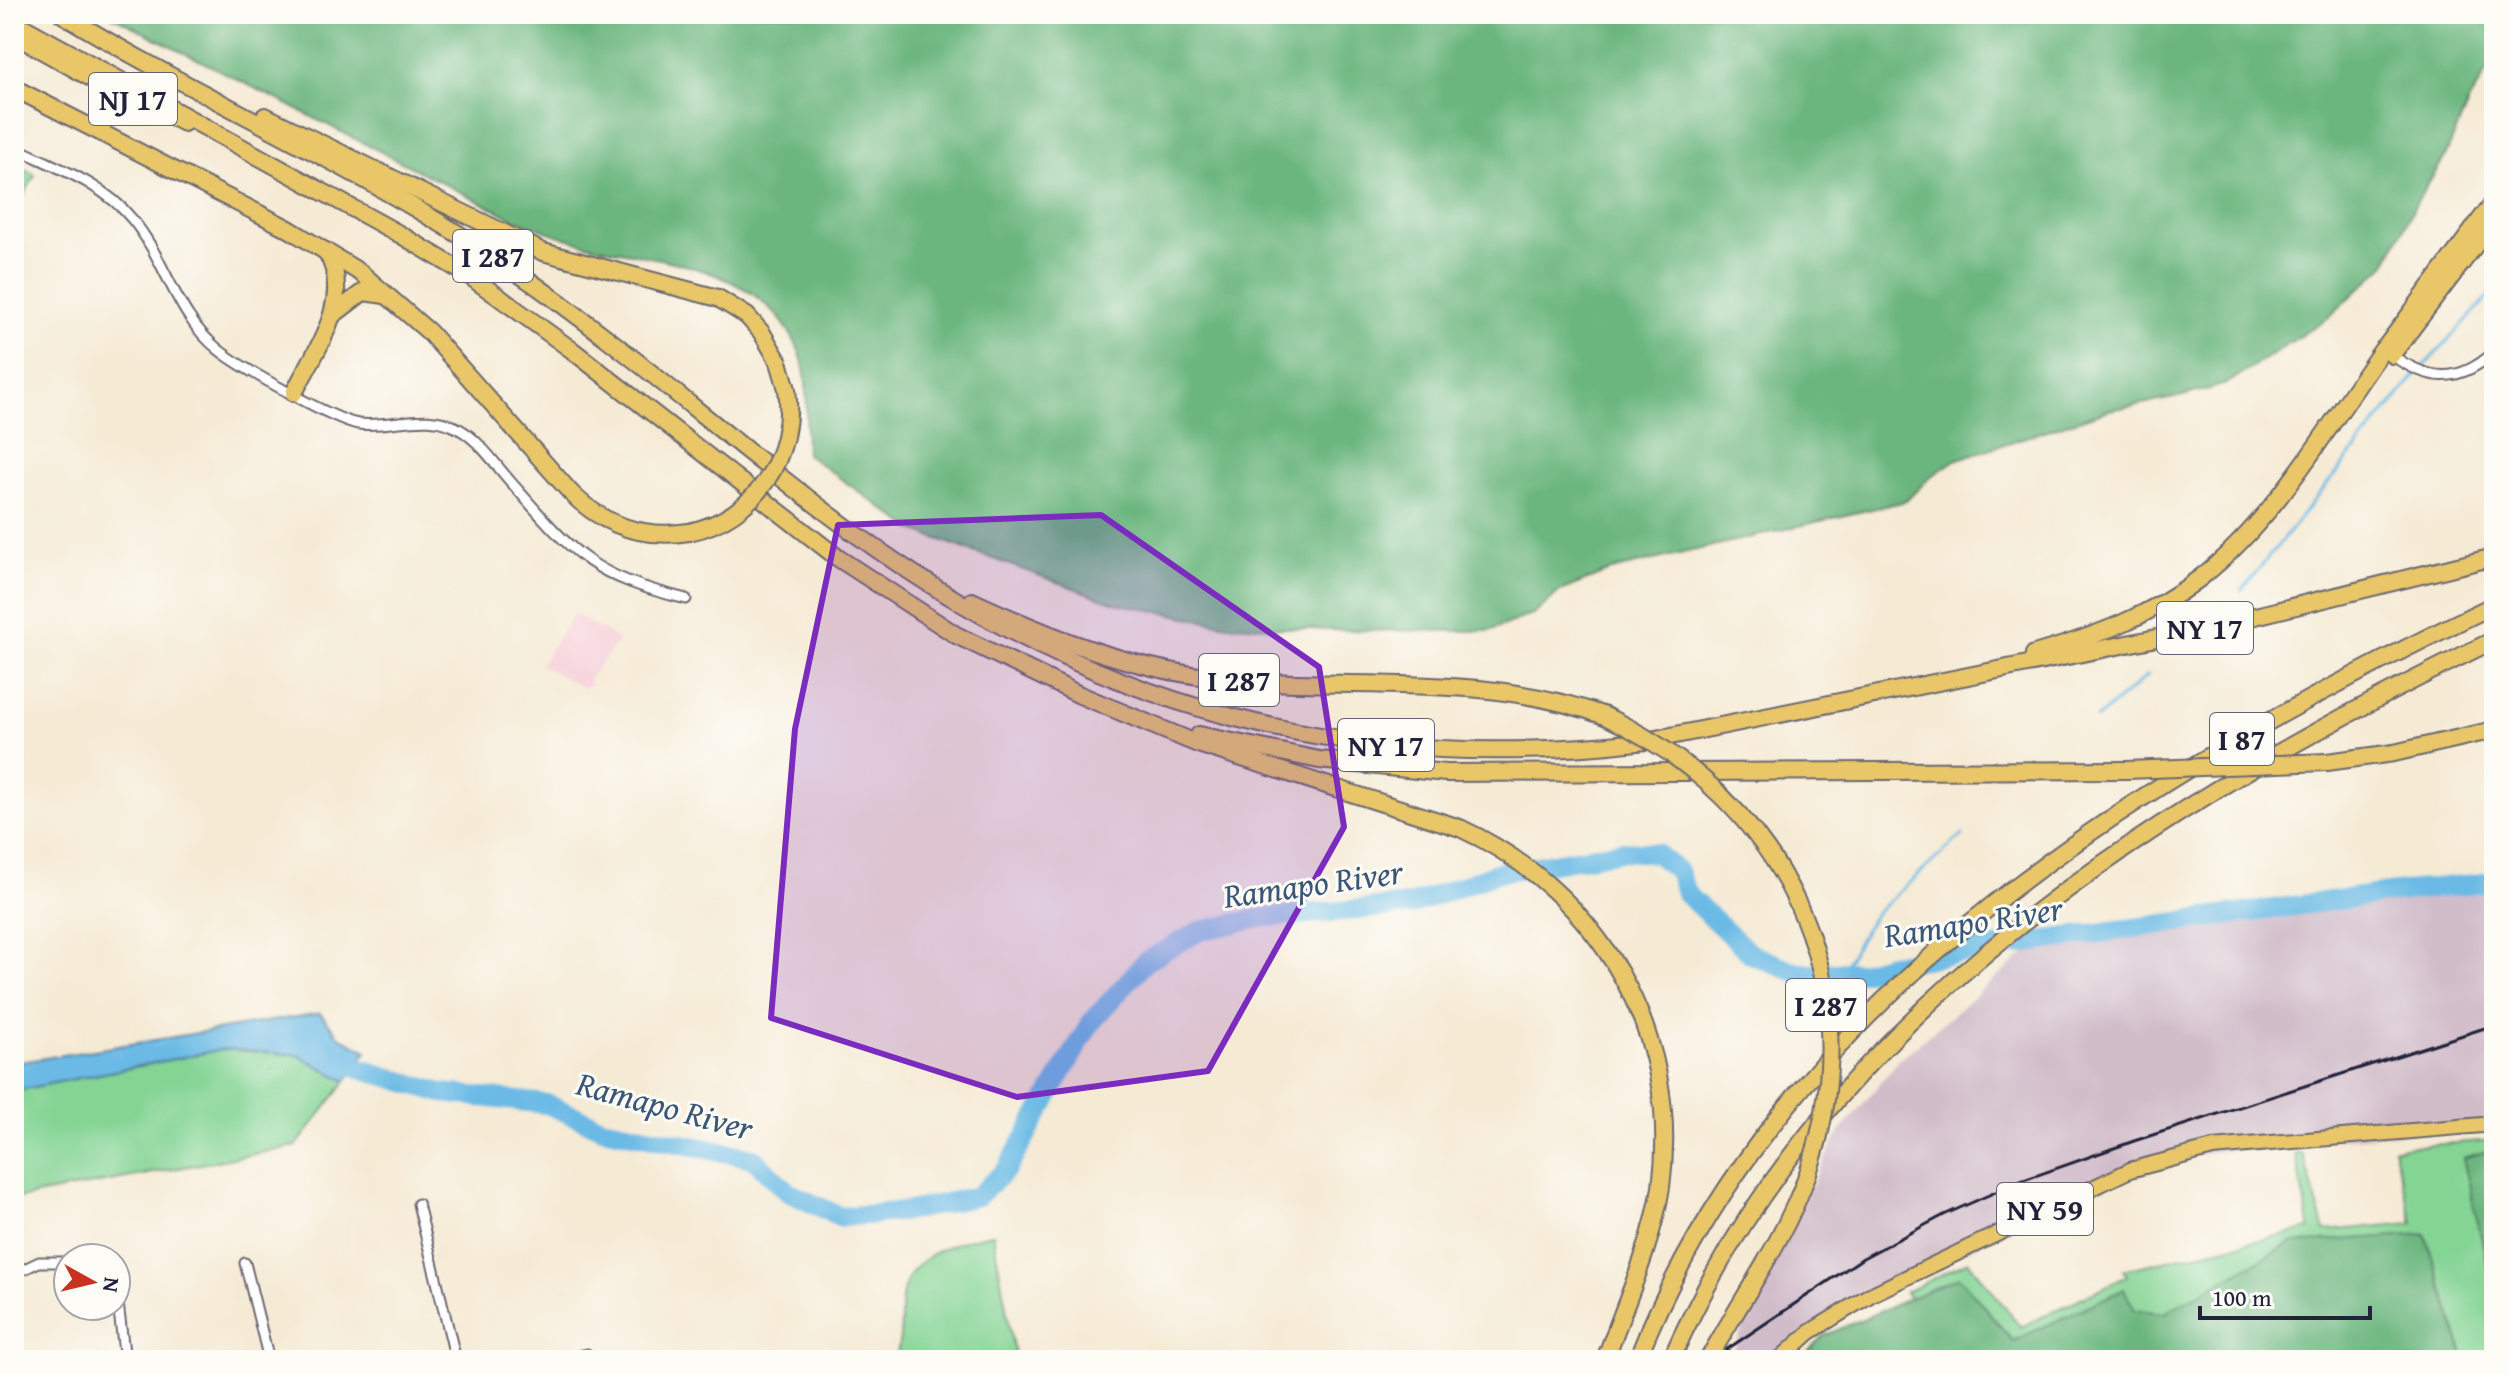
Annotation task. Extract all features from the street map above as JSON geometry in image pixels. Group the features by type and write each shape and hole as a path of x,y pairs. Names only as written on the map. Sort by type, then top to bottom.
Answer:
{"highway":[{"name":"I 287","path":"62,14 487,252 554,299 893,560 1042,632 1153,667 1247,681 1507,690 1558,700 1605,716 1647,736 1687,763 1749,823 1796,897 1823,980 1829,1067 1814,1155 1790,1215 1708,1360"},
{"name":"I 287","path":"14,22 425,249 505,300 803,532 917,612 997,657 1080,695 1230,755 1460,828 1532,869 1564,897 1605,945 1626,980 1646,1029 1659,1079 1663,1121 1660,1189 1605,1360"},
{"path":"14,88 325,250 396,300 437,341 586,507 606,520 639,532 689,532 733,514 769,477 785,439 787,389 779,362 762,333 747,316 718,298 534,248 336,149 169,73"},
{"path":"325,250 336,276 332,316"},
{"path":"294,393 332,316 347,301 363,292 383,294 396,300"},
{"path":"1913,688 2089,636 2154,608 2198,579 2257,522 2388,352"},
{"name":"NY 17","path":"893,560 1010,633 1121,683 1241,720 1365,742 1488,751 1585,748 1676,736 2271,613 2494,557"},
{"name":"I 87","path":"1637,1360 1694,1242 1745,1162 1816,1071 1886,998 2004,896 2082,840 2212,757 2336,685 2494,605"},
{"name":"I 87","path":"1671,1360 1708,1284 1754,1207 1807,1132 1867,1063 1988,950 2074,884 2228,784 2339,720 2494,640"},
{"name":"NY 17","path":"1166,728 1319,760 1446,773 2127,770 2327,762 2405,751 2494,730"}],"main road":[{"name":"NJ 17","path":"14,36 96,82 254,157"},
{"path":"2388,352 2494,200"},
{"path":"2388,352 2494,222"},
{"name":"NY 59","path":"1779,1360 1810,1332 1870,1295 2130,1170 2213,1148 2494,1124"}],"street":[{"path":"14,147 84,181 122,208 143,233 194,326 221,352 348,422 385,424 424,419 459,428 583,559 622,581 686,599"},
{"path":"2388,352 2414,371 2449,376 2489,363 2494,352"},
{"path":"418,1204 456,1360"},
{"path":"14,1274 39,1262 52,1262"},
{"path":"245,1263 269,1360"},
{"path":"120,1322 125,1360"},
{"path":"561,1360 587,1354"}],"highlighted area":[{"path":"1101,515 1319,667 1344,827 1208,1071 1017,1097 771,1018 795,729 838,525"}],"shaded area":[{"path":"574,613 619,640 588,680 591,686 584,688 540,665"},
{"path":"2494,882 2494,1124 2174,1156 1870,1295 1779,1360 1729,1360 1770,1266 1838,1134 1899,1060 2040,941 2396,892"}],"green space":[{"path":"108,14 2494,14 2494,58 2468,103 2445,157 2416,203 2386,264 2329,317 2226,384 2175,398 2109,410 1955,460 1929,478 1906,501 1615,569 1560,591 1536,613 1489,631 1331,630 1228,625 1115,603 913,530 806,454 803,364 783,323 763,301 738,285 710,273 580,243 514,219"},
{"path":"14,163 35,175 14,213"},
{"path":"224,1049 298,1055 346,1081 296,1146 14,1199 14,1091"},
{"path":"2494,1140 2494,1360 1941,1360 1906,1292 1968,1261 2021,1327 2127,1276 2123,1270 2310,1229 2295,1154 2303,1154 2325,1231 2413,1223 2393,1148"},
{"path":"2494,1149 2494,1294 2463,1158"},
{"path":"993,1234 1014,1353 1019,1360 895,1360 902,1298 913,1270 936,1252"},
{"path":"2425,1234 2465,1360 1800,1360 1823,1336 1959,1277 2013,1341 2124,1289 2135,1310 2164,1313 2291,1243"}],"water":[{"path":"320,1013 340,1037 367,1051 346,1081 298,1055 224,1049 14,1091 14,1063"}],"waterway":[{"path":"2423,367 2494,291"},
{"path":"2242,590 2417,373"},
{"path":"2096,719 2148,675"},
{"path":"1841,972 1874,915 1962,835"},
{"name":"Ramapo River","path":"331,1056 341,1063 442,1093 547,1104 602,1128 753,1158 788,1192 841,1217 909,1211 978,1196 1007,1169 1090,1024 1146,961 1200,931 1260,918 1411,905 1496,873 1622,851 1656,853 1678,871 1687,895 1751,954 1798,973 1862,972 1891,964 2040,941 2396,892 2494,882"}],"railway":[{"path":"1711,1360 1863,1258 1944,1215 2018,1182 2134,1141 2494,1025"}]}
